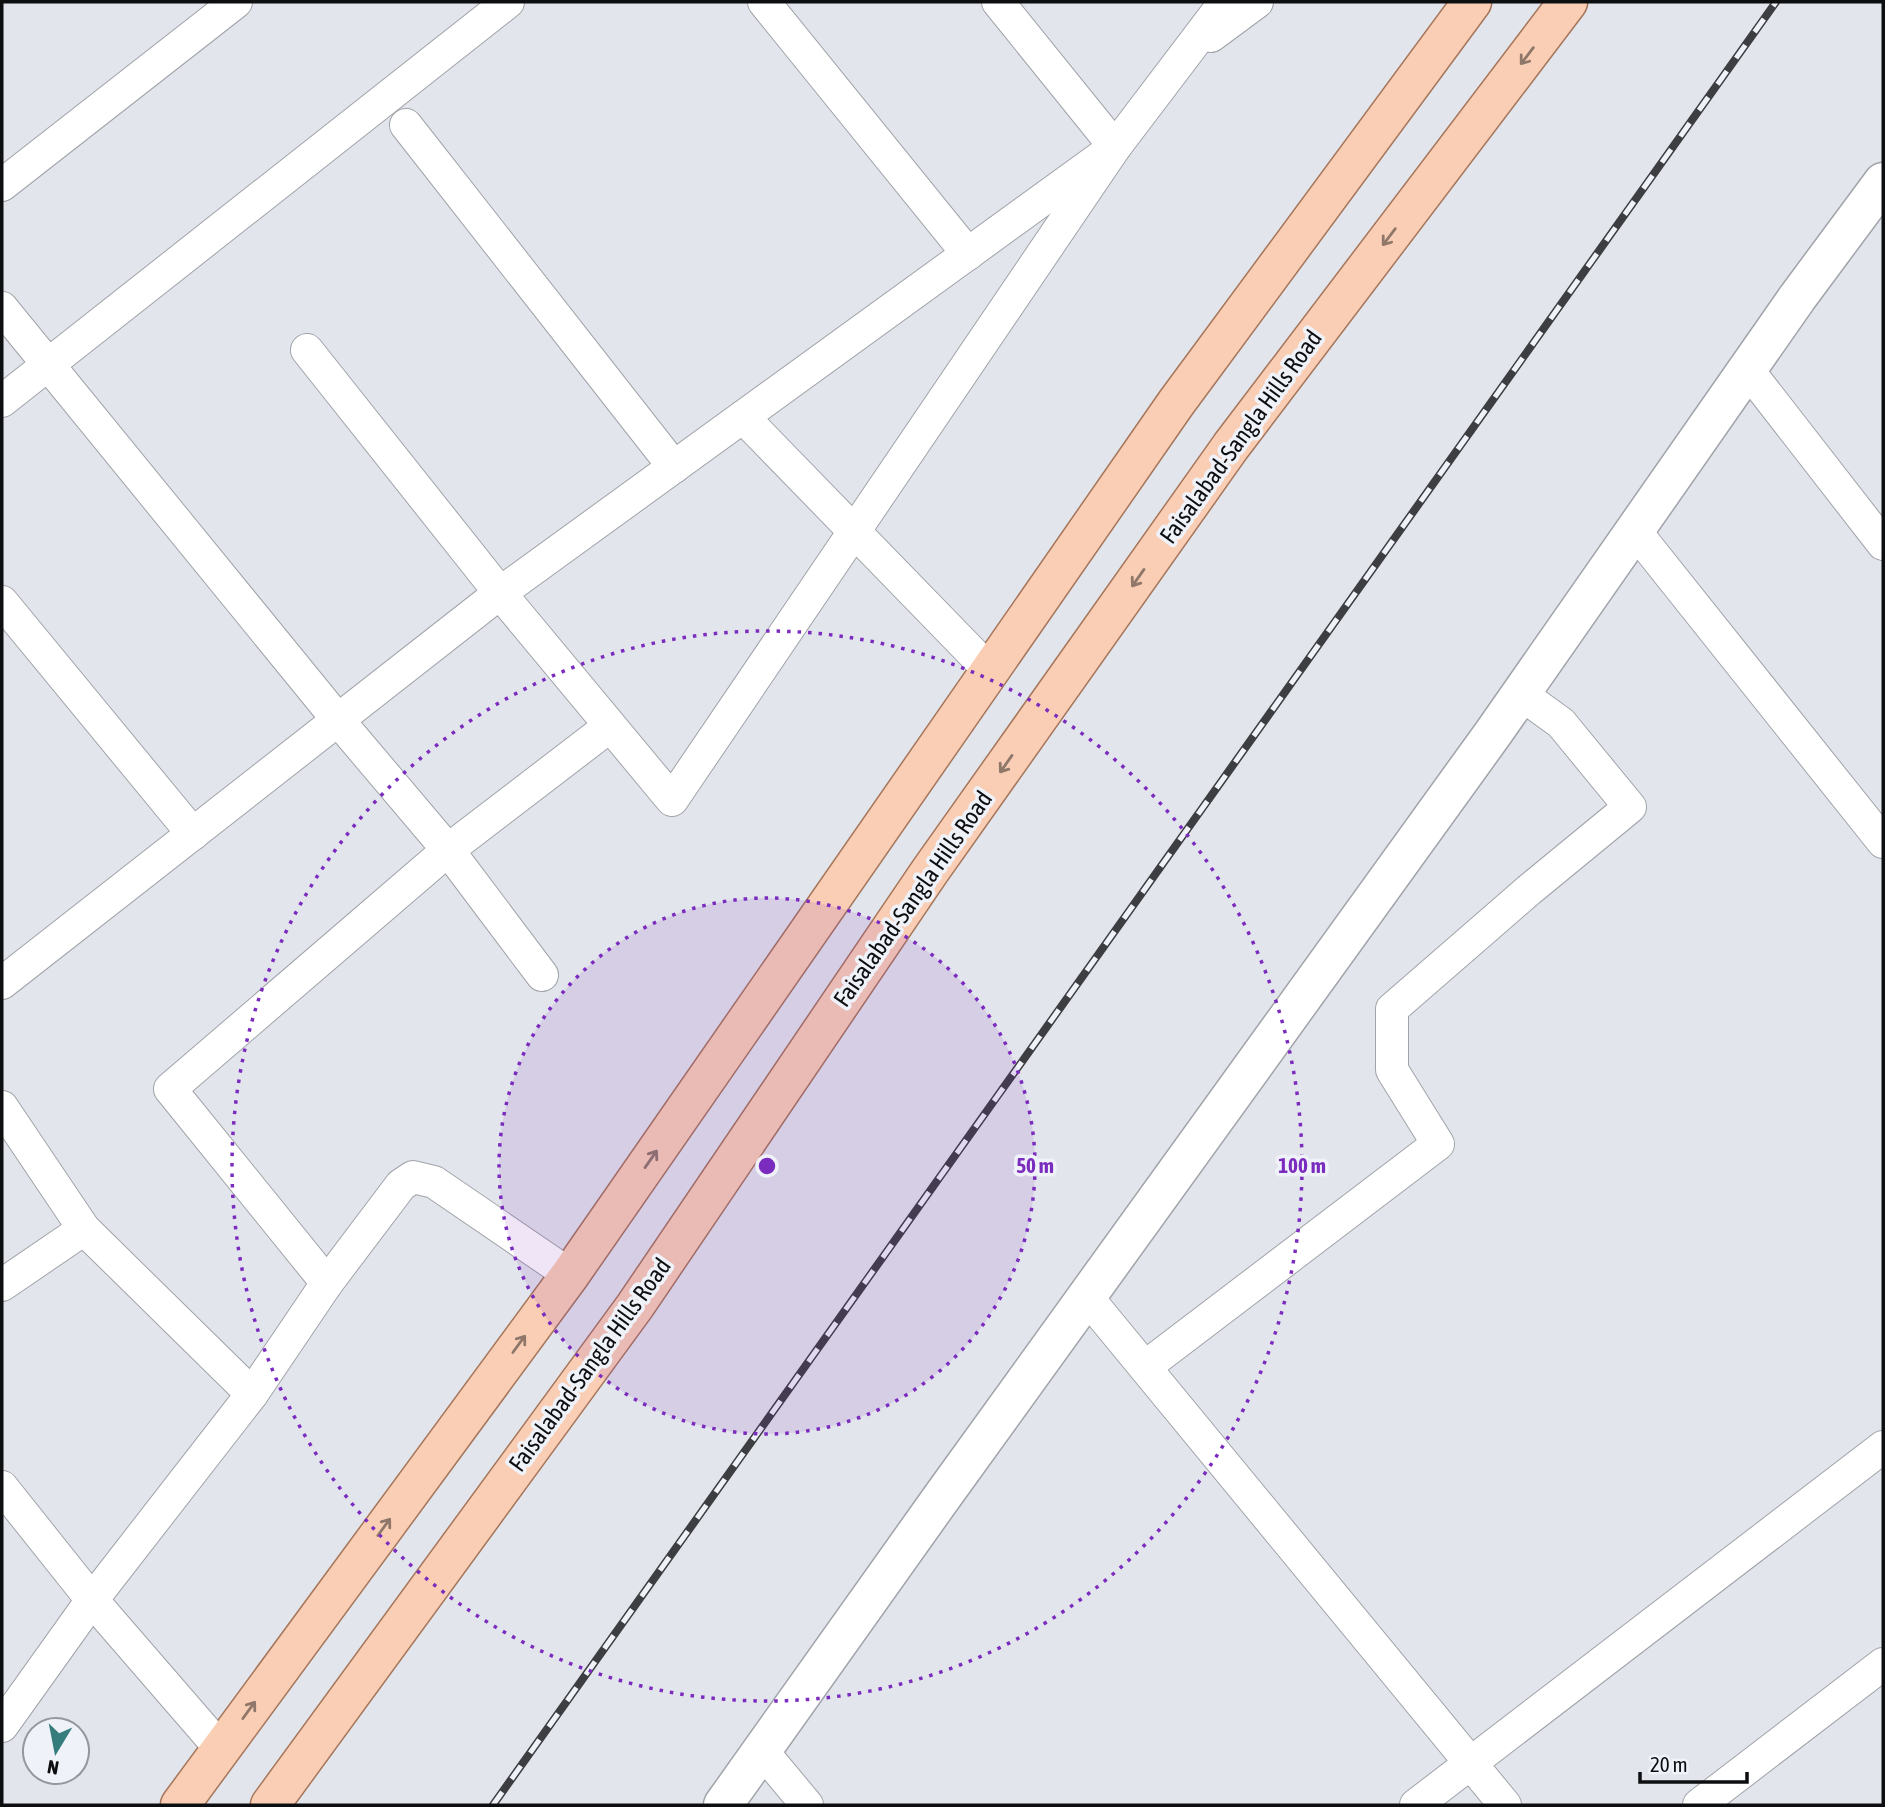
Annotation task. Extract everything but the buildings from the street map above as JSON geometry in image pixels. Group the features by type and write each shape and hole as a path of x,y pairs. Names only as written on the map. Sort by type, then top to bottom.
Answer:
{"main road":[{"path":"180,1805 570,1275 1176,403 1472,2"},
{"name":"Faisalabad-Sangla Hills Road","path":"270,1805 635,1306 930,871 1231,446 1568,2"}],"street":[{"path":"2,185 236,2"},
{"path":"2,401 508,2"},
{"path":"764,2 968,254"},
{"path":"998,2 1115,147"},
{"path":"307,350 500,593 671,800 1115,147 1225,2"},
{"path":"1184,56 1257,2"},
{"path":"406,125 674,467"},
{"path":"2,983 500,593 1115,147"},
{"path":"723,1805 1086,1296 1521,694 1747,369 1883,182"},
{"path":"2,308 338,720 448,850 541,975"},
{"path":"1747,369 1883,544"},
{"path":"743,417 991,672"},
{"path":"1634,531 1883,842"},
{"path":"2,602 193,834"},
{"path":"1145,1367 1438,1144 1392,1070 1392,1009 1630,807 1562,723 1521,694"},
{"path":"327,1283 170,1088 448,850 610,726"},
{"path":"2,1107 84,1229 252,1394"},
{"path":"2,1726 92,1600 252,1394 327,1283 401,1185 413,1177 434,1182 570,1275"},
{"path":"2,1285 84,1229"},
{"path":"1086,1296 1505,1805"},
{"path":"1416,1805 1883,1447"},
{"path":"2,1487 92,1600 221,1749"},
{"path":"1699,1805 1883,1664"},
{"path":"762,1751 807,1805"}],"railway":[{"path":"493,1805 1776,2"}]}
